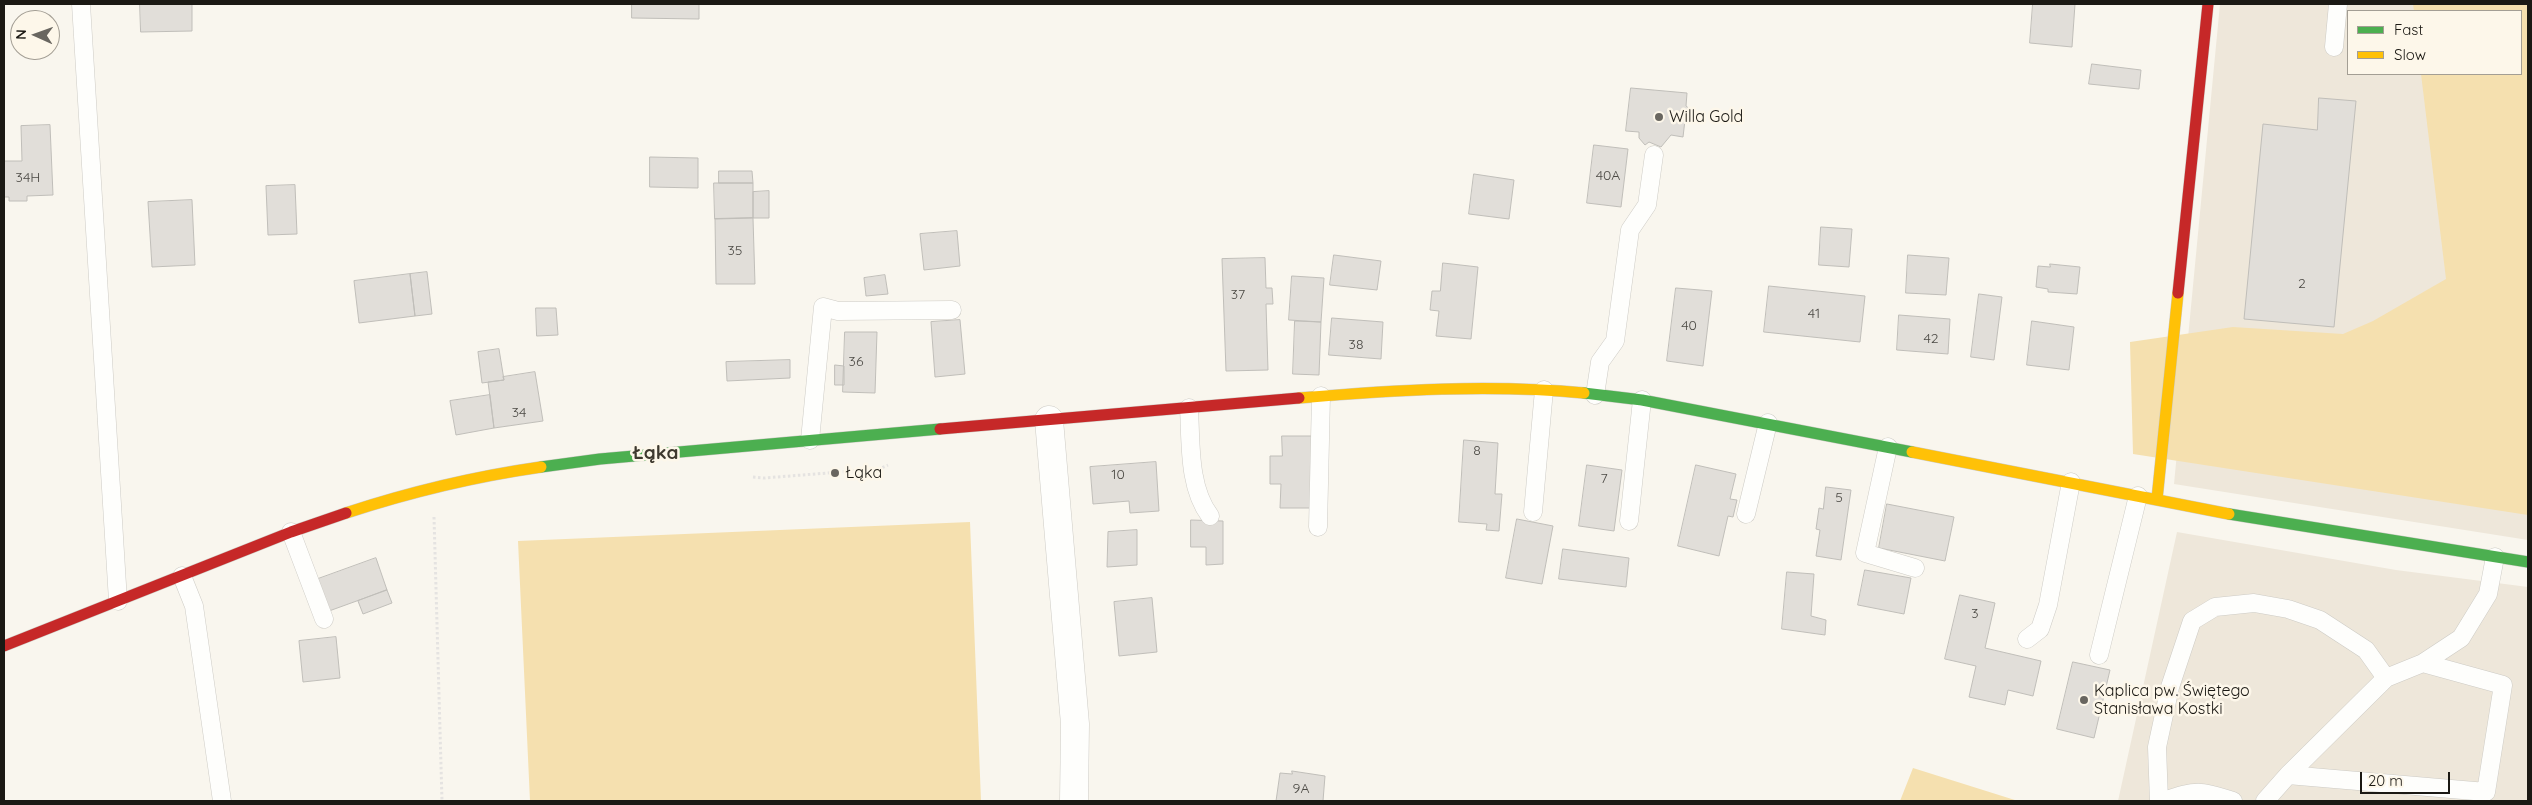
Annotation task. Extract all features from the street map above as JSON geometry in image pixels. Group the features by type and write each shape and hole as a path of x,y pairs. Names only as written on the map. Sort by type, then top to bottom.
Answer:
{"main road":[{"path":"2157,499 2208,4"},
{"path":"4,646 291,532 403,494 477,476 600,459 810,440 1320,396 1474,389 1544,390 1642,400 2236,515 2528,562"}],"street":[{"path":"1049,420 1075,724 1074,801"}],"lane":[{"path":"81,4 118,601"},
{"path":"2334,47 2338,4"},
{"path":"1595,395 1600,362 1615,341 1630,230 1647,205 1654,155"},
{"path":"810,440 823,307 838,311 952,310"},
{"path":"1533,512 1544,390"},
{"path":"1318,527 1320,396"},
{"path":"1629,521 1642,400"},
{"path":"1189,408 1197,489 1202,505 1210,516"},
{"path":"1746,514 1768,423"},
{"path":"1888,447 1865,554 1915,568"},
{"path":"2027,639 2040,629 2048,605 2070,482"},
{"path":"2099,655 2138,496"},
{"path":"291,532 324,619"},
{"path":"2265,801 2288,775 2386,678 2423,663 2462,638 2488,594 2496,557"},
{"path":"182,576 194,606 222,801"},
{"path":"2159,801 2157,747 2170,687 2192,621 2215,607 2254,603 2288,609 2320,620 2366,650 2386,678"},
{"path":"2288,775 2486,792 2503,685 2423,663"},
{"path":"2164,801 2192,791 2233,801"}],"path":[{"path":"434,512 442,801"}],"shaded area":[{"path":"2220,4 2528,4 2528,540 2174,484"},
{"path":"2413,4 2528,4 2528,515 2133,454 2130,342 2233,327 2343,334 2373,321 2446,279 2421,75 2522,75 2522,10 2414,10"},
{"path":"970,522 981,801 530,801 518,541"},
{"path":"2177,532 2396,570 2528,587 2528,801 2118,801"},
{"path":"1913,768 2018,801 1900,801"}],"building":[{"path":"140,4 192,4 192,31 141,32"},
{"path":"632,4 699,4 699,19 632,18"},
{"path":"2033,4 2075,4 2072,47 2030,43"},
{"path":"2092,64 2141,70 2139,89 2089,84"},
{"name":"Willa Gold","path":"1631,88 1687,93 1686,106 1692,111 1689,118 1685,120 1683,137 1671,135 1661,147 1649,142 1645,145 1639,138 1639,132 1626,131"},
{"path":"2319,98 2356,101 2334,327 2244,319 2263,124 2317,130"},
{"path":"50,125 53,195 27,196 27,201 9,201 9,197 4,197 4,161 22,161 21,126"},
{"path":"1594,145 1628,149 1621,207 1587,203"},
{"path":"650,157 698,158 698,188 650,187"},
{"path":"719,171 752,171 753,183 719,183"},
{"path":"1474,174 1514,180 1509,219 1469,214"},
{"path":"714,183 753,183 753,218 715,219"},
{"path":"295,185 297,234 268,235 266,186"},
{"path":"769,191 769,218 753,218 753,192"},
{"path":"192,200 195,265 152,267 148,202"},
{"path":"753,218 755,284 716,284 715,219"},
{"path":"1821,227 1852,229 1849,267 1819,265"},
{"path":"957,231 960,266 924,270 920,234"},
{"path":"1334,255 1381,261 1377,290 1330,285"},
{"path":"1908,255 1949,258 1946,295 1906,293"},
{"path":"1265,258 1266,288 1272,288 1273,304 1266,304 1268,370 1226,371 1222,259"},
{"path":"1443,263 1478,267 1471,339 1436,336 1439,311 1430,310 1432,291 1440,291"},
{"path":"2050,264 2080,267 2077,294 2048,292 2048,289 2036,287 2038,266 2050,267"},
{"path":"427,272 432,314 415,316 410,274"},
{"path":"410,274 415,316 359,323 354,281"},
{"path":"885,275 888,294 866,296 864,278"},
{"path":"1292,276 1324,278 1321,322 1289,320"},
{"path":"1769,286 1865,296 1860,342 1764,332"},
{"path":"1676,288 1712,291 1703,366 1667,361"},
{"path":"1979,294 2002,297 1994,360 1971,357"},
{"path":"536,308 556,308 558,335 537,336"},
{"path":"1899,315 1950,319 1948,354 1897,350"},
{"path":"1332,318 1383,322 1381,359 1329,355"},
{"path":"960,320 965,374 935,377 931,322"},
{"path":"1295,321 1321,322 1319,375 1293,374"},
{"path":"2032,321 2074,327 2069,370 2027,365"},
{"path":"845,332 877,332 875,393 843,392"},
{"path":"499,349 504,380 482,383 478,352"},
{"path":"790,360 790,378 727,381 726,362"},
{"path":"835,365 844,366 844,385 835,385"},
{"path":"535,372 543,421 494,428 488,382 504,380 503,377"},
{"path":"490,395 494,428 456,435 450,401"},
{"path":"1282,436 1315,436 1315,508 1280,508 1281,484 1270,484 1270,456 1282,456"},
{"path":"1464,440 1498,443 1495,494 1502,494 1499,531 1486,530 1487,524 1459,522"},
{"path":"1156,462 1159,511 1130,513 1129,501 1093,504 1090,467"},
{"path":"1587,465 1622,470 1614,531 1579,526"},
{"path":"1696,465 1736,474 1730,499 1737,500 1733,517 1728,516 1719,556 1678,546"},
{"path":"1826,487 1851,490 1841,560 1816,556 1820,530 1816,529 1819,508 1823,509"},
{"path":"1887,504 1954,517 1945,561 1879,548"},
{"path":"1517,519 1553,526 1542,584 1506,578"},
{"path":"1191,520 1223,521 1223,564 1206,565 1206,547 1191,547"},
{"path":"1137,530 1137,565 1107,567 1108,532"},
{"path":"1563,549 1629,558 1626,587 1559,579"},
{"path":"376,558 387,590 329,611 318,579"},
{"path":"1865,570 1911,578 1904,614 1858,605"},
{"path":"1787,572 1814,574 1811,616 1826,620 1825,635 1782,629"},
{"path":"387,590 392,603 363,614 358,601"},
{"path":"1960,595 1995,603 1985,648 2041,661 2033,696 2008,690 2005,705 1969,697 1976,666 1945,659"},
{"path":"1152,598 1157,652 1119,656 1114,602"},
{"path":"336,637 340,678 303,682 299,641"},
{"name":"Kaplica pw. Świętego Stanisława Kostki","path":"2073,662 2110,670 2094,738 2057,729"},
{"path":"1292,771 1325,776 1323,801 1276,801 1280,773 1292,774"}],"traffic: fast":[{"path":"1584,393 1642,400 1912,452"},
{"path":"541,467 600,459 940,429"},
{"path":"2229,514 2528,562"}],"traffic: slow":[{"path":"2157,499 2178,293"},
{"path":"1299,398 1442,389 1549,390 1584,393"},
{"path":"1912,452 2229,514"},
{"path":"346,513 442,486 490,475 541,467"}],"traffic: jam":[{"path":"2178,293 2208,4"},
{"path":"940,429 1299,398"},
{"path":"4,646 291,532 346,513"}],"place":[{"name":"Willa Gold","path":"1659,117"},
{"name":"Łąka","path":"835,473"},
{"name":"Kaplica pw. Świętego Stanisława Kostki","path":"2084,700"}],"district":[{"name":"Łąka","path":"655,453"}]}
